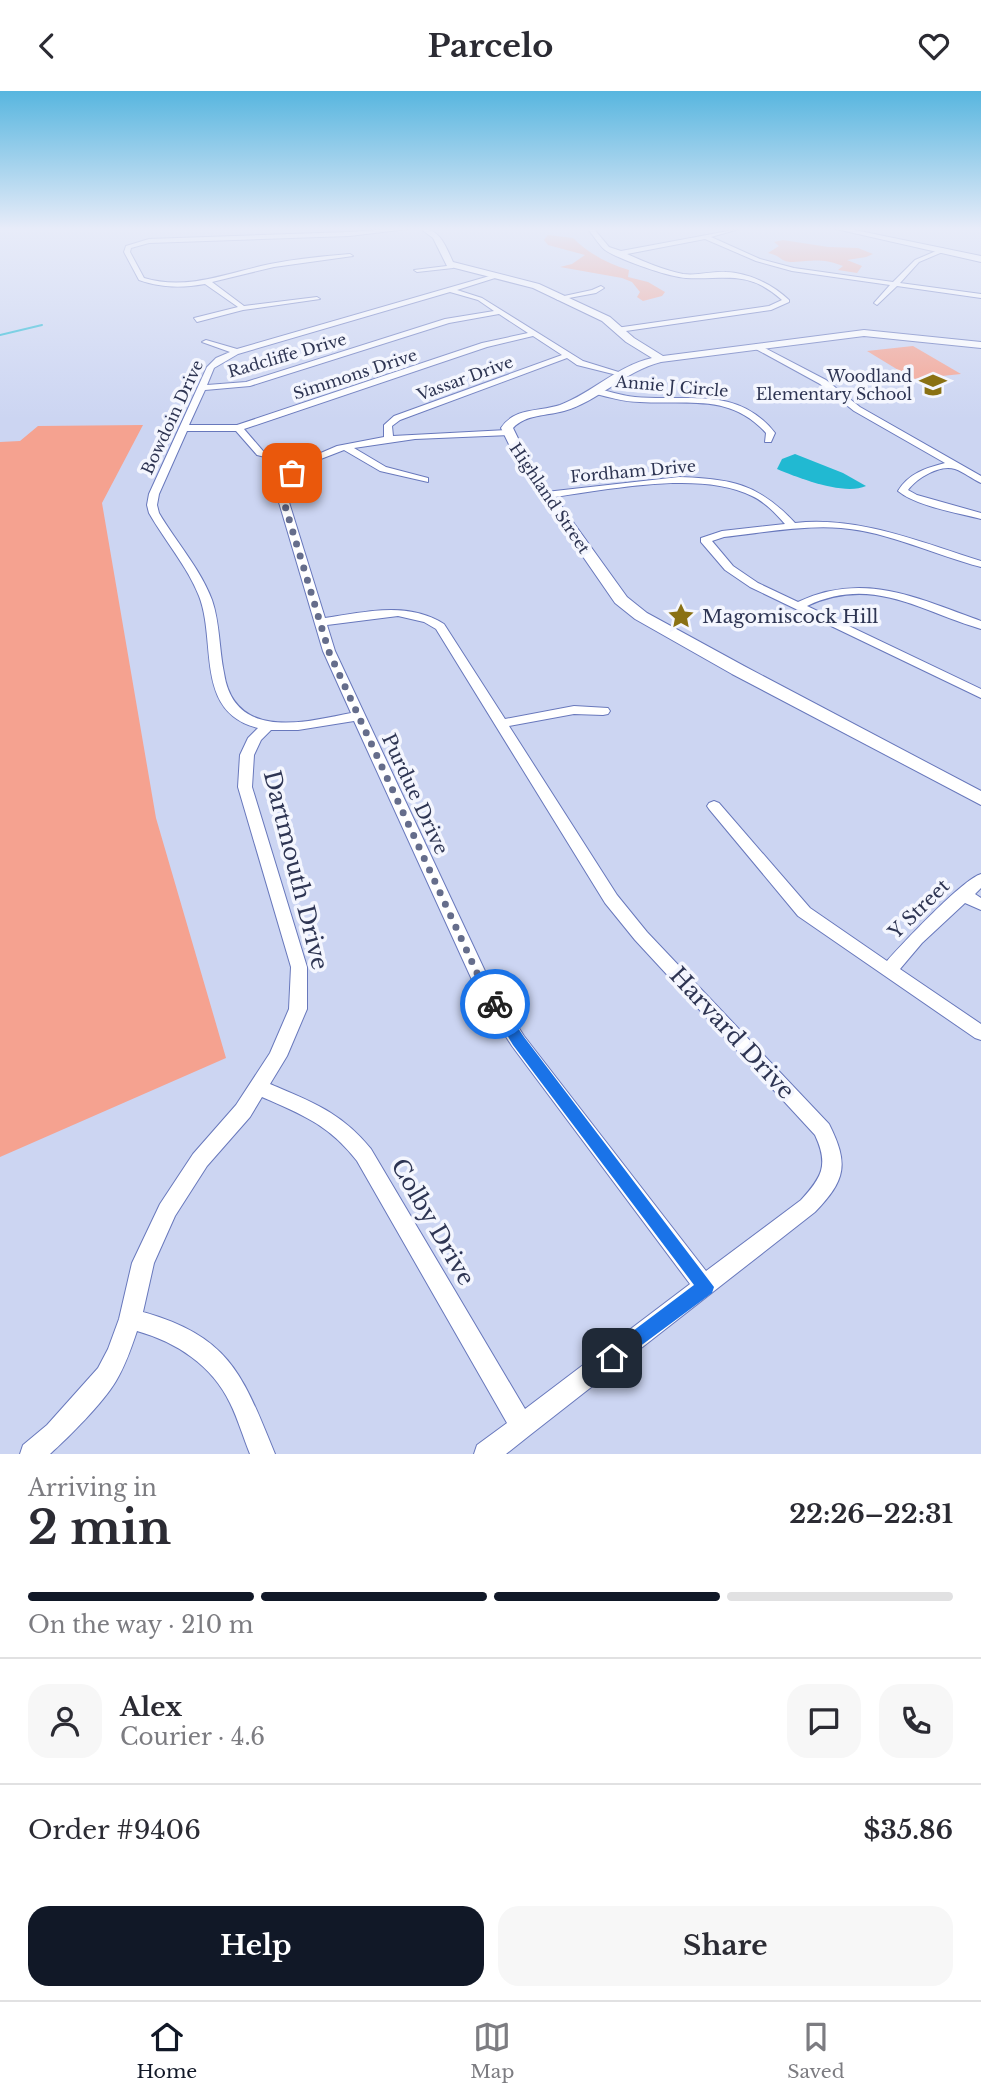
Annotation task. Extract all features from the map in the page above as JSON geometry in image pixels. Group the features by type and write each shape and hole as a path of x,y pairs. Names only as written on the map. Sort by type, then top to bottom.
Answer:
{"street":[{"path":"222,293 243,308"},
{"name":"Bowdoin Drive","path":"266,727 238,713 225,699 218,677 206,598 152,507 155,490 215,363 237,352 440,293"},
{"path":"458,293 477,298 588,366 621,374"},
{"path":"548,293 606,319 661,359"},
{"path":"558,298 590,293"},
{"path":"619,330 771,308 787,301 777,293"},
{"path":"877,303 887,293"},
{"path":"957,293 981,296"},
{"path":"197,320 243,308 317,299"},
{"name":"Radcliffe Drive","path":"201,389 245,384 453,320 500,312"},
{"name":"Highland Street","path":"981,345 864,333 661,359 640,364 562,408 515,419 507,425 507,433 546,495 607,583 633,611 797,702 981,799"},
{"name":"Simmons Drive","path":"183,428 238,428 502,340 534,334"},
{"path":"206,342 237,352"},
{"path":"757,346 823,381 853,406 981,480"},
{"name":"Vassar Drive","path":"389,439 387,427 397,418 568,355"},
{"name":"Annie J Circle","path":"595,391 634,400 714,402 737,406 762,420 771,433 768,440"},
{"path":"238,428 260,453 302,464 345,447 389,439 507,433"},
{"path":"345,447 383,469 425,481"},
{"name":"Purdue Drive","path":"302,464 287,480 283,499 329,652 484,988 519,1041 705,1287"},
{"path":"953,465 934,469 918,477 907,483 903,491 981,516"},
{"name":"Fordham Drive","path":"546,495 672,481 721,483 762,497 793,527"},
{"path":"981,564 858,527 830,524 712,536 705,540 717,556 740,577 981,694"},
{"path":"798,606 836,591 865,590 889,594 981,625"},
{"name":"Harvard Drive","path":"320,622 398,614 431,620 443,630 611,899 649,945 822,1130 831,1146 834,1162 831,1178 808,1206 486,1454"},
{"path":"500,724 574,709 603,711"},
{"path":"266,727 297,726 358,716"},
{"name":"Dartmouth Drive","path":"32,1454 55,1433 106,1376 118,1354 130,1319 143,1263 167,1210 200,1160 243,1111 289,1033 300,995 299,967 244,783 244,765 248,751 266,727"},
{"path":"714,806 804,912 981,1033"},
{"name":"Y Street","path":"888,971 916,939 981,879"},
{"path":"963,894 981,905"},
{"name":"Colby Drive","path":"258,1087 320,1114 349,1136 364,1155 522,1427"},
{"path":"130,1319 156,1325 185,1339 227,1373 263,1454"}],"shaded area":[{"path":"640,293 665,293 662,296 643,301 637,297"},
{"path":"913,346 961,374 913,379 867,351"},
{"path":"143,425 102,503 156,818 226,1058 0,1157 0,442 20,441 38,426"}],"water":[{"path":"795,454 843,473 866,486 857,489 834,487 777,469 782,459"}],"waterway":[{"path":"0,335 42,325"}],"way so far":[{"path":"292,473 284,484 283,499 329,652 484,988 495,1004"}],"place":[{"name":"Woodland Elementary School","path":"933,385"},
{"name":"Magomiscock Hill","path":"681,616"}],"route":[{"path":"495,1004 519,1041 661,1225 705,1287 612,1358"}]}
